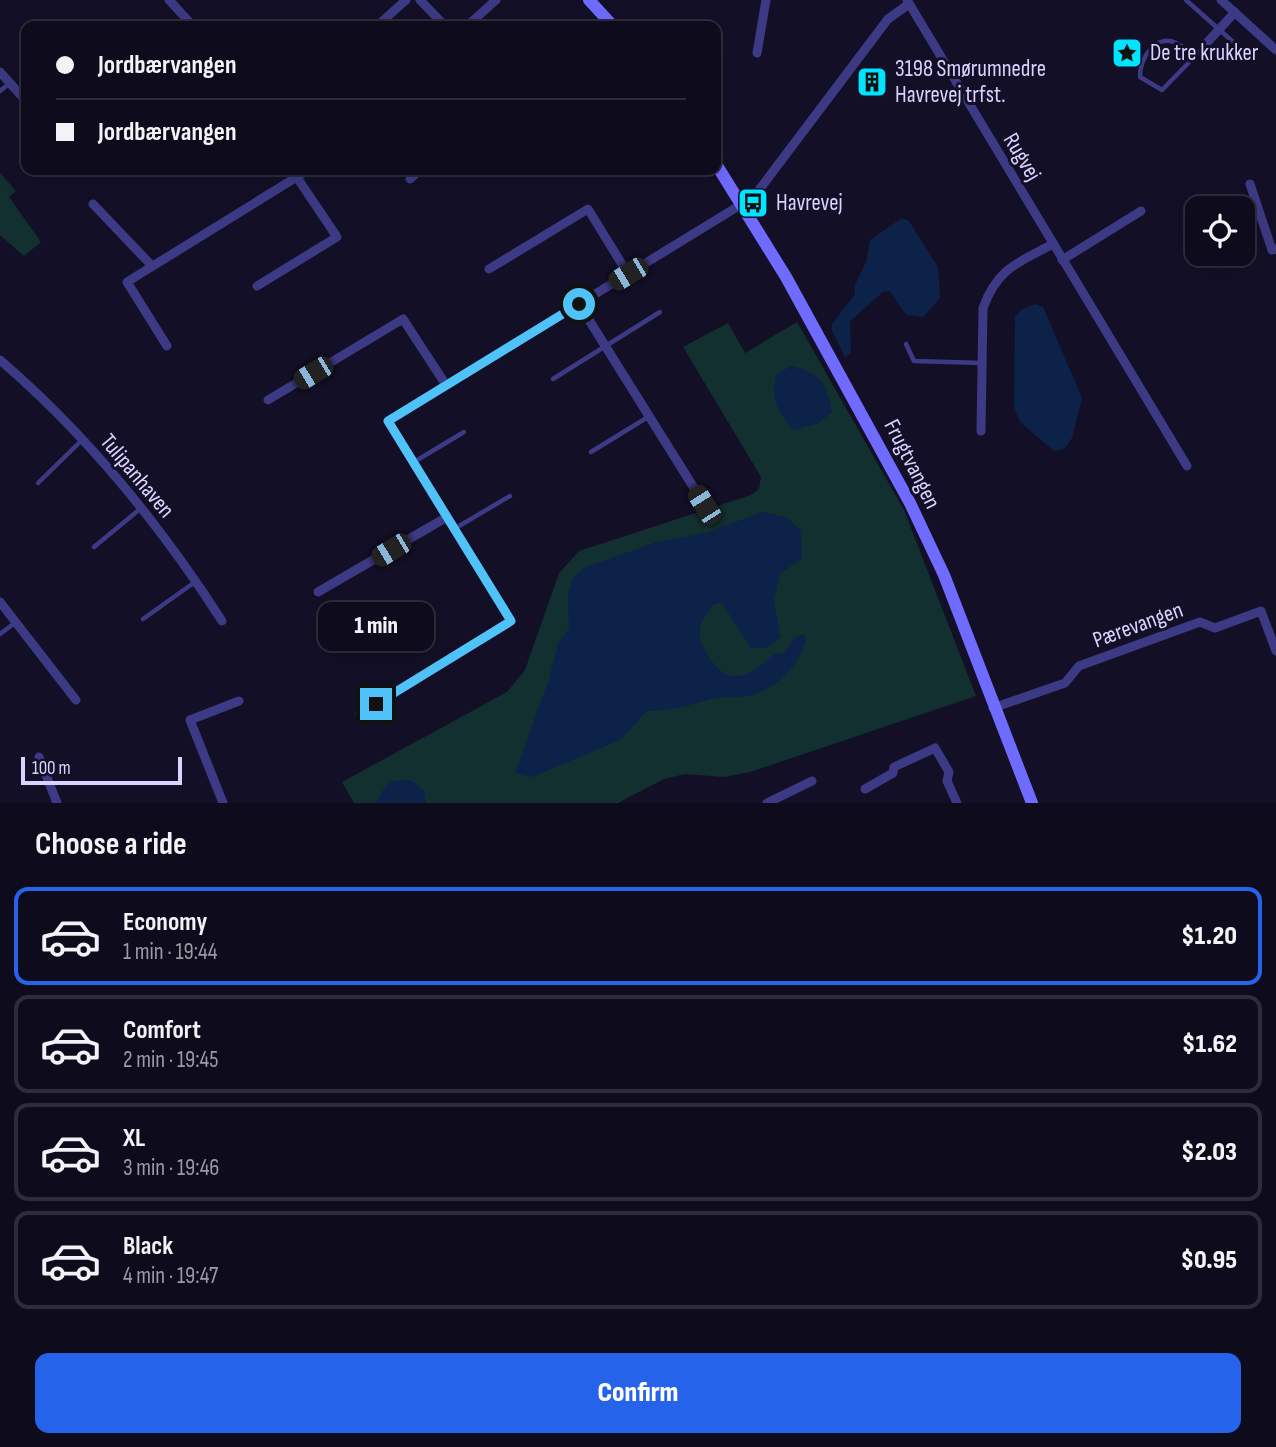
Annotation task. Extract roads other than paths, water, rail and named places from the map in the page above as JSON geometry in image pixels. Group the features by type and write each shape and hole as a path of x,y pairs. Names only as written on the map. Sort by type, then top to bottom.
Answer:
{"street":[{"path":"169,0 188,21"},
{"path":"383,21 406,0"},
{"path":"420,0 440,21"},
{"path":"473,21 496,0"},
{"path":"589,0 608,21"},
{"path":"757,53 766,0"},
{"path":"1221,0 1276,50"},
{"path":"759,190 888,19 908,2"},
{"name":"Rugvej","path":"908,2 1051,245 1187,466"},
{"path":"1204,46 1235,12"},
{"path":"0,72 21,96"},
{"name":"Frugtvangen","path":"721,171 786,277 910,503 944,575 993,708 1032,803"},
{"path":"167,346 127,282 302,175"},
{"path":"410,179 414,175"},
{"path":"257,286 337,237 298,178"},
{"path":"1250,184 1272,250 1276,248"},
{"path":"93,204 152,266"},
{"path":"360,714 511,621 388,421 743,204"},
{"path":"489,269 588,209 628,274"},
{"path":"1062,260 1141,211"},
{"path":"981,431 983,309 997,278 1011,265 1051,245"},
{"path":"579,304 704,505"},
{"path":"268,400 403,319 446,385"},
{"name":"Tulipanhaven","path":"0,360 82,440 141,509 222,621"},
{"path":"0,377 9,368"},
{"path":"318,592 447,517"},
{"path":"0,602 76,700"},
{"name":"Pærevangen","path":"993,708 1065,683 1079,666 1200,622 1214,628 1261,611 1276,652"},
{"path":"223,803 190,720 239,701"},
{"path":"865,789 893,773 894,767 935,748 949,772 947,781 957,803"},
{"path":"39,757 57,803"},
{"path":"767,803 812,781"}],"lane":[{"path":"1186,0 1250,56"},
{"path":"1195,56 1175,41 1167,41 1144,54 1139,66 1140,76 1162,90 1195,56 1204,46"},
{"path":"0,91 9,83"},
{"path":"552,379 660,312"},
{"path":"906,345 914,361 982,363"},
{"path":"591,452 649,416"},
{"path":"413,462 464,432"},
{"path":"38,483 82,440"},
{"path":"454,529 510,496"},
{"path":"94,547 141,509"},
{"path":"143,620 196,582"},
{"path":"0,634 16,621"}],"water":[{"path":"902,218 909,221 938,267 940,298 923,317 906,315 890,291 883,292 850,321 851,353 845,357 832,331 832,324 855,294 855,285 866,262 870,240"},
{"path":"1035,304 1043,307 1082,398 1072,438 1064,449 1054,451 1020,422 1014,407 1015,317 1022,309"},
{"path":"791,366 809,372 820,380 828,393 832,412 817,424 793,430 779,410 774,391 776,375"},
{"path":"762,512 786,517 801,531 802,558 780,574 774,601 781,637 766,648 751,648 722,603 713,605 705,617 700,626 700,636 704,649 716,666 724,673 740,676 758,668 775,653 783,653 796,637 804,634 806,638 803,648 792,668 775,684 754,694 719,697 674,708 647,711 620,740 532,777 515,773 549,679 558,643 569,628 568,595 573,578 583,568 657,542 706,533"},
{"path":"411,780 424,790 426,803 375,803 389,781"}],"place":[{"name":"De tre krukker","path":"1127,53"},
{"name":"3198 Smørumnedre Havrevej trfst.","path":"872,82"},
{"name":"Havrevej","path":"753,203"}]}
